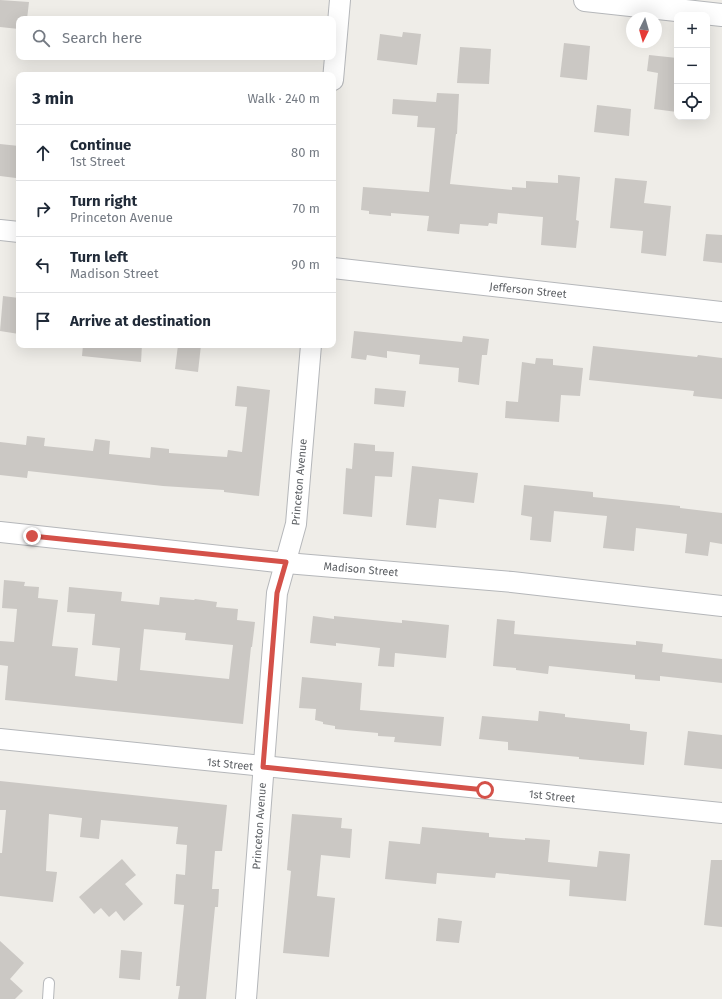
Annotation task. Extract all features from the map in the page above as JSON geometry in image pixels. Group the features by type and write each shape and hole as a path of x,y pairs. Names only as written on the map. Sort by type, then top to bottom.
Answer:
{"street":[{"path":"336,46 340,0"},
{"path":"585,0 722,15"},
{"path":"334,72 335,60"},
{"path":"0,230 16,232"},
{"name":"Jefferson Street","path":"336,268 722,312"},
{"name":"Princeton Avenue","path":"246,999 277,593 296,524 311,348"},
{"name":"Madison Street","path":"0,532 286,562 512,582 722,606"},
{"name":"1st Street","path":"0,739 722,813"}],"lane":[{"path":"48,999 49,983"}],"building":[{"path":"0,0 29,2 27,16 16,16 16,29 0,27"},
{"path":"403,32 421,34 417,65 377,60 380,34 402,37"},
{"path":"564,43 590,46 587,80 560,77"},
{"path":"460,47 491,49 489,84 457,83"},
{"path":"649,55 674,58 674,112 654,109 658,73 647,71"},
{"path":"437,93 459,94 457,134 450,184 512,190 512,187 526,188 526,181 558,183 558,175 580,177 576,220 579,221 576,248 541,245 543,217 498,213 497,224 489,223 488,226 460,224 459,234 427,231 429,216 391,213 391,216 369,214 369,211 361,210 363,187 429,192 435,128 417,127 418,116 392,114 393,99 436,102"},
{"path":"597,105 631,109 629,136 594,132"},
{"path":"0,144 16,146 16,178 0,176"},
{"path":"615,178 647,181 644,203 671,206 666,256 641,253 643,231 610,228"},
{"path":"706,234 722,235 722,263 703,261"},
{"path":"3,296 16,298 16,334 0,331"},
{"path":"354,331 462,342 463,336 489,339 487,355 482,355 479,385 458,382 459,368 419,364 420,355 387,351 387,358 367,355 366,360 351,358"},
{"path":"593,346 697,357 698,355 722,358 722,399 693,396 694,391 589,380"},
{"path":"83,348 142,348 141,362 82,356"},
{"path":"178,348 201,348 198,372 175,369"},
{"path":"536,358 553,359 553,365 583,368 580,396 561,395 559,422 505,418 506,401 518,402 522,362 535,364"},
{"path":"237,386 270,390 259,496 224,492 224,490 163,486 28,471 27,478 0,475 0,442 26,445 27,436 45,438 44,446 93,451 95,439 110,441 109,454 150,458 151,447 169,449 169,453 227,457 228,450 242,452 247,407 235,406"},
{"path":"375,388 406,391 404,407 374,404"},
{"path":"354,443 375,445 375,451 394,452 392,477 375,476 372,517 343,514 346,468 352,469"},
{"path":"412,466 478,473 474,503 439,499 436,528 406,525"},
{"path":"524,485 593,492 593,497 680,506 680,508 722,513 722,544 710,542 708,556 685,553 687,534 636,528 634,551 603,548 607,516 554,511 551,542 530,540 532,517 521,515"},
{"path":"4,580 25,582 24,586 39,587 38,598 58,600 52,646 78,648 75,676 117,681 120,648 92,645 95,614 67,612 69,587 122,592 121,601 159,605 160,597 195,599 217,602 216,607 238,609 237,620 255,622 243,724 5,700 8,666 0,665 0,641 14,642 17,609 2,608","holes":["144,629 186,633 185,640 233,645 229,679 140,670"]},
{"path":"313,616 334,619 334,616 402,623 402,620 449,625 446,658 395,653 394,667 378,666 380,648 336,643 336,646 310,643"},
{"path":"497,619 515,621 514,634 636,645 636,641 663,644 662,652 722,659 722,683 660,676 660,681 635,679 635,675 549,666 548,674 516,670 516,668 493,666"},
{"path":"302,677 362,683 360,710 444,717 441,746 394,742 395,737 378,736 378,733 335,729 335,726 323,724 323,722 315,720 316,709 299,708"},
{"path":"539,711 565,714 565,717 630,724 630,730 647,732 644,765 508,750 508,742 479,739 482,716 538,721"},
{"path":"688,731 722,735 722,769 684,765"},
{"path":"0,781 227,805 222,851 215,851 212,889 219,889 218,907 215,907 206,999 178,999 180,986 176,986 184,905 174,904 176,874 185,875 187,845 176,844 178,827 101,820 99,839 80,837 82,818 49,814 46,871 57,872 53,902 0,896 0,853 2,853 6,810 0,810"},
{"path":"292,814 342,818 341,828 352,829 350,858 321,855 317,896 335,898 329,957 283,953 291,871 287,870"},
{"path":"422,827 489,833 489,837 525,840 525,838 550,840 548,862 597,867 599,851 630,854 626,901 569,896 570,880 496,873 495,878 437,873 436,884 385,879 389,841 420,844"},
{"path":"122,859 136,875 125,884 143,904 124,921 116,911 109,917 101,908 94,914 79,897"},
{"path":"711,860 722,860 722,927 704,925"},
{"path":"438,918 462,921 459,943 436,941"},
{"path":"0,941 24,963 10,979 23,991 15,999 0,999"},
{"path":"121,950 142,952 140,980 119,978"}],"route":[{"path":"32,536 286,562 277,593 263,767 485,790"}]}
